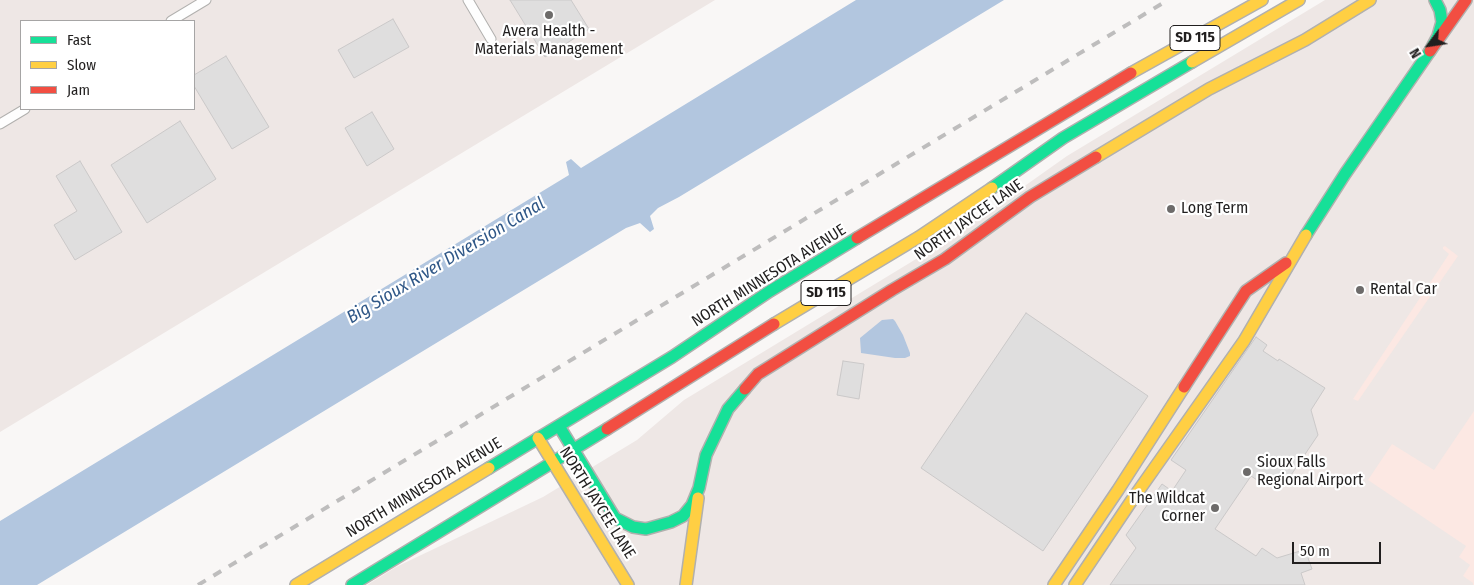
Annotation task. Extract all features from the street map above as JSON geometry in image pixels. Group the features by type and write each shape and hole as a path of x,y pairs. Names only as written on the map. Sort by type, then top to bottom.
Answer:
{"main road":[{"name":"NORTH MINNESOTA AVENUE","path":"296,585 672,357 770,291 962,174 1128,75 1262,0"},
{"name":"SD 115","path":"352,585 553,463 784,318 919,237 1079,128 1299,0"},
{"name":"NORTH JAYCEE LANE","path":"559,426 615,518 634,527 646,529 658,527 683,516 692,505 699,488 706,456 728,410 758,374 892,290 945,260 1030,196 1216,85 1304,40 1370,0"},
{"path":"1430,52 1442,22 1440,10 1435,0"},
{"path":"1075,585 1132,500 1244,341 1345,174 1466,0"},
{"path":"1054,585 1118,490 1246,291 1292,260"},
{"name":"NORTH JAYCEE LANE","path":"538,438 628,585"},
{"path":"686,585 699,488"}],"street":[{"path":"173,20 206,0"},
{"path":"468,0 491,39"},
{"path":"0,124 23,110"}],"shaded area":[{"path":"0,0 715,0 0,432"},
{"name":"Sioux Falls Regional Airport","path":"1325,0 1474,0 1474,585 367,585 396,567 543,497 637,440 684,400 954,236 1067,156"},
{"path":"1445,246 1458,256 1358,401 1353,399 1449,254 1443,249"},
{"path":"1474,411 1473,585 1463,576 1470,565 1459,557 1466,546 1368,480 1392,444 1434,470"}],"water":[{"name":"Big Sioux River Diversion Canal","path":"856,0 1004,0 658,208 650,216 654,229 650,232 640,223 626,228 37,585 0,585 0,521 569,175 566,162 571,159 581,168"},
{"path":"893,319 903,335 910,356 895,358 861,353 860,338 882,320"}],"building":[{"name":"Avera Health - Materials Management","path":"510,0 571,0 589,29 545,57"},
{"path":"393,19 409,47 354,78 338,50"},
{"path":"226,56 269,127 232,149 195,88 195,74"},
{"path":"372,112 394,149 367,166 345,128"},
{"path":"180,121 216,179 147,223 111,165"},
{"path":"80,161 122,232 75,260 54,225 77,211 56,176"},
{"path":"1026,313 1148,396 1043,551 921,468"},
{"name":"Sioux Falls Regional Airport","path":"1256,337 1267,345 1263,351 1325,388 1311,410 1318,435 1285,484 1266,486 1251,476 1215,529 1256,556 1262,548 1277,558 1310,548 1312,557 1308,558 1312,569 1301,573 1305,585 1110,585 1136,548 1126,535 1162,484 1172,491 1186,470 1171,460"},
{"path":"843,361 864,364 859,399 837,395"}],"railway":[{"path":"198,585 1168,0"}],"traffic: fast":[{"path":"1306,235 1345,174 1430,51 1438,36 1442,22 1440,10 1435,0"},
{"path":"992,188 1063,138 1192,62"},
{"path":"489,468 672,357 770,291 857,238"},
{"path":"559,426 615,518 633,527 646,529 671,522 683,516 692,505 699,488 706,455 728,409 745,389"},
{"path":"352,585 607,429"}],"traffic: slow":[{"path":"1131,73 1262,0"},
{"path":"1192,62 1299,0"},
{"path":"1096,157 1209,89 1305,40 1370,0"},
{"path":"774,324 919,237 992,188"},
{"path":"1075,585 1132,500 1244,341 1306,235"},
{"path":"1054,585 1184,387"},
{"path":"538,438 628,585"},
{"path":"296,585 489,468"},
{"path":"686,585 698,498"}],"traffic: jam":[{"path":"1430,51 1466,0"},
{"path":"857,238 1131,73"},
{"path":"745,389 758,374 945,259 1030,197 1096,157"},
{"path":"1184,387 1246,291 1286,263"},
{"path":"607,429 774,324"}],"place":[{"name":"Avera Health - Materials Management","path":"549,15"},
{"name":"Long Term","path":"1171,209"},
{"name":"Rental Car","path":"1360,290"},
{"name":"Sioux Falls Regional Airport","path":"1247,472"},
{"name":"The Wildcat Corner","path":"1215,508"}]}
